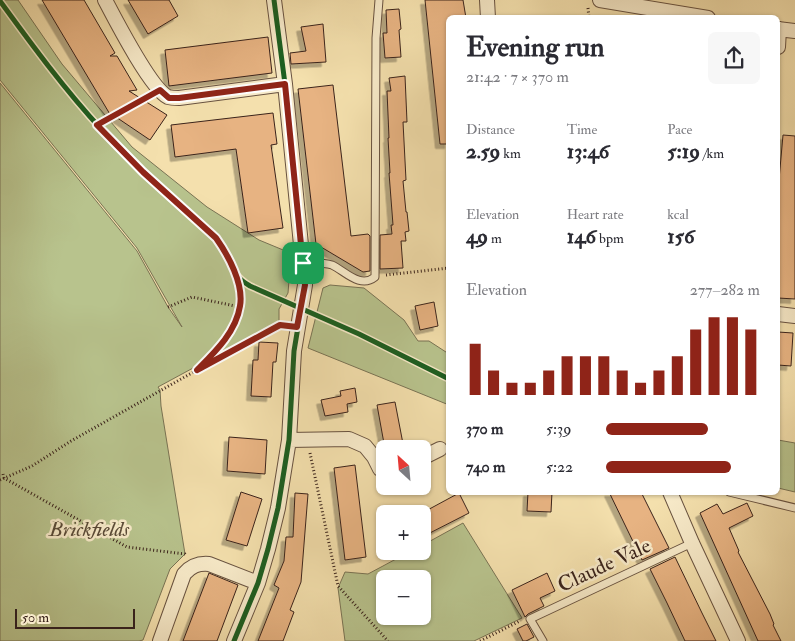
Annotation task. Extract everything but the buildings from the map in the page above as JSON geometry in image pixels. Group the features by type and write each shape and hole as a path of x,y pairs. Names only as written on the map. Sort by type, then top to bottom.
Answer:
{"street":[{"path":"105,0 148,75 169,98 285,84"},
{"path":"234,641 258,583 278,508 289,440 294,351 305,285 285,84 274,0"},
{"path":"487,0 488,15"},
{"path":"600,0 690,15"},
{"path":"780,29 795,31"},
{"path":"780,314 795,316"},
{"path":"289,440 349,439 365,446 376,461"},
{"path":"431,454 440,449"},
{"path":"673,495 692,543 738,641"},
{"path":"160,641 184,574 194,565 209,564 258,583"}],"lane":[{"path":"303,263 332,265 356,280 366,281 376,277 376,38 379,0"},
{"path":"741,495 795,508"},
{"name":"Claude Vale","path":"527,619 692,543"},
{"path":"527,619 543,641"}],"path":[{"path":"97,125 160,90"},
{"path":"91,118 102,130"},
{"path":"376,277 446,268"},
{"path":"168,307 192,297 240,304 237,315"},
{"path":"3,477 32,466 71,441 280,325 297,327"},
{"path":"197,370 212,355"},
{"path":"307,440 338,586 388,641"},
{"path":"3,477 127,547 185,554 194,565"},
{"path":"480,641 527,619"}],"green space":[{"name":"Brickfields","path":"0,0 18,0 62,64 132,147 207,207 259,240 288,252 290,268 288,293 279,309 279,323 158,387 185,554 170,569 143,640 139,641 0,641 0,83 137,251 168,307 182,327 137,248 0,80"},
{"path":"330,285 364,288 404,320 418,341 429,341 446,352 446,404 308,348 323,288"},
{"path":"780,440 795,443 795,492 780,488"},
{"path":"463,523 522,618 474,641 345,641 338,588 345,572 368,574 394,560 431,560 431,541"}],"cycle path":[{"path":"234,641 258,583 278,508 289,440 294,351 305,285 285,84 274,0"},
{"path":"0,1 88,115 143,172 216,240 225,251 234,271 240,279 250,286 359,334 446,378"},
{"path":"197,370 228,336 238,316 240,289 236,275"}],"route":[{"path":"285,84 303,263 305,285 297,327 280,325 197,370 225,340 234,324 240,306 240,294 236,275 216,238 143,172 97,125 160,90 169,98 179,98 285,84"}]}
